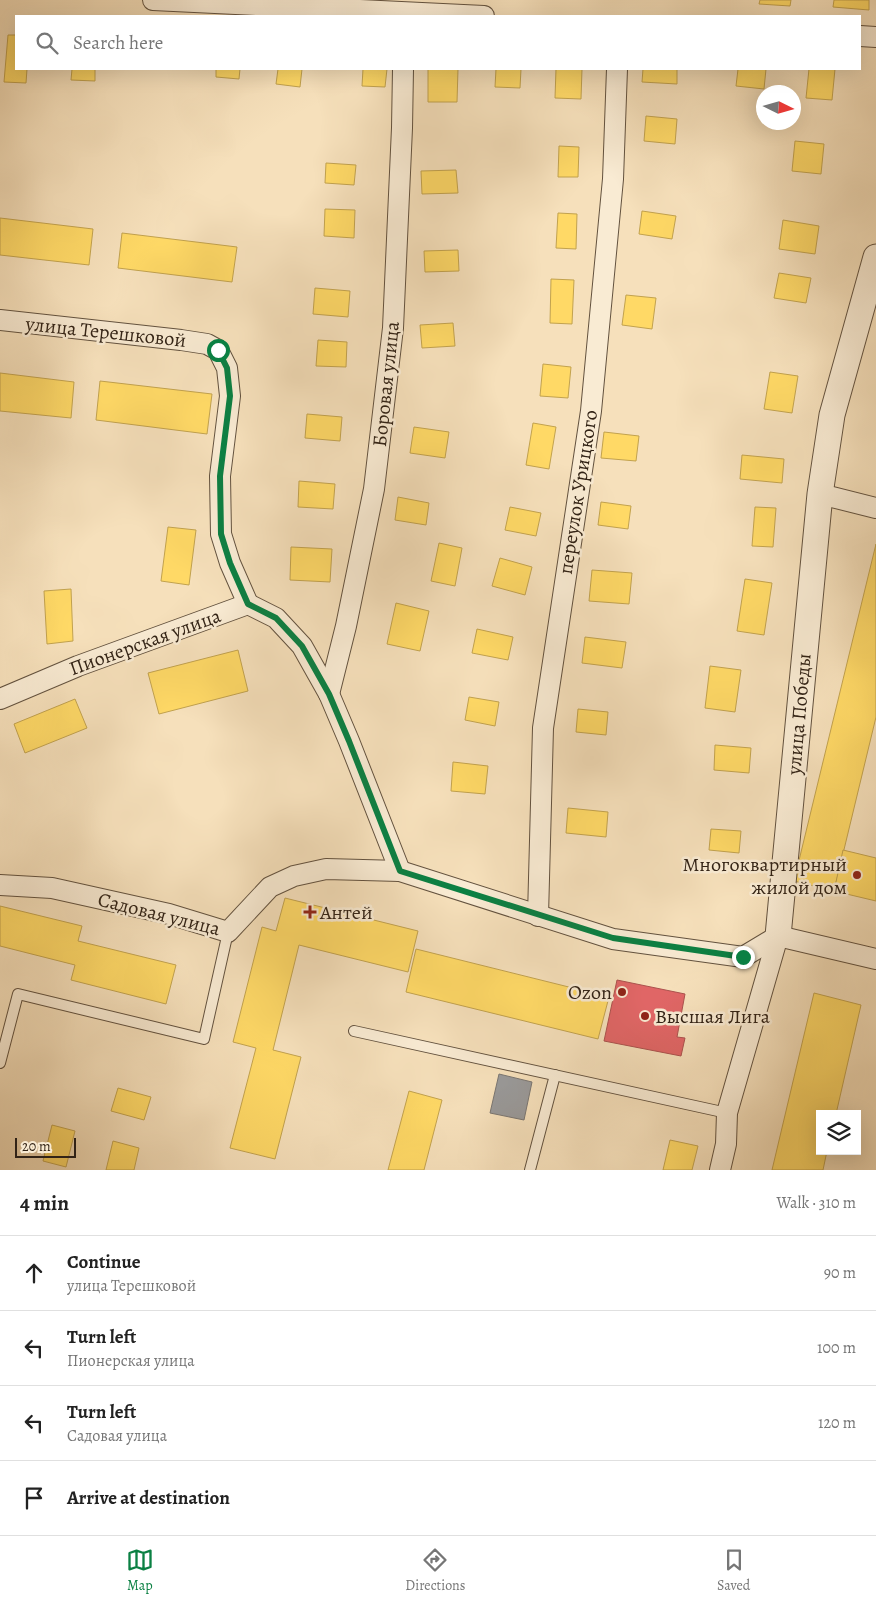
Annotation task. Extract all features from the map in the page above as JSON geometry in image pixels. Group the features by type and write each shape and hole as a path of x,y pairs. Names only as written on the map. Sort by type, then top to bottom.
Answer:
{"street":[{"path":"153,0 444,15"},
{"path":"861,36 876,37"},
{"name":"Боровая улица","path":"329,694 346,626 374,489 389,366 393,328 403,70"},
{"name":"переулок Урицкого","path":"538,916 543,728 591,411 613,179 617,70"},
{"name":"улица Победы","path":"720,1170 726,1144 727,1113 778,936 820,494 832,414 876,257"},
{"name":"улица Терешковой","path":"0,320 181,340 206,344 218,350 227,368 230,396 220,476 221,534 230,563 248,604"},
{"path":"820,494 876,508"},
{"name":"Пионерская улица","path":"0,699 78,666 248,604 276,618 302,646 329,694 400,871"},
{"name":"Садовая улица","path":"0,885 52,888 169,914 228,932 270,887 294,876 326,869 400,871 538,916 613,938 743,957 778,936"},
{"path":"778,936 876,960"}],"lane":[{"path":"0,1063 18,994 204,1039 228,932"},
{"path":"354,1031 727,1113"},
{"path":"530,1170 555,1075"}],"building: Homes":[{"path":"760,0 791,0 790,6 759,4"},
{"path":"834,0 869,0 869,10 833,7"},
{"path":"8,35 15,35 15,70 27,70 26,83 4,82"},
{"path":"72,70 95,70 95,81 71,80"},
{"path":"216,70 240,70 239,79 216,77"},
{"path":"278,70 302,70 300,87 276,84"},
{"path":"363,70 387,70 385,87 362,86"},
{"path":"428,70 458,70 457,102 428,102"},
{"path":"496,70 521,70 520,88 495,87"},
{"path":"556,70 582,70 581,99 555,98"},
{"path":"643,70 677,70 677,84 642,82"},
{"path":"738,70 766,70 764,85 756,85 756,88 736,86"},
{"path":"809,70 835,70 832,100 806,98"},
{"path":"646,116 677,119 675,144 644,141"},
{"path":"795,141 824,144 821,174 792,171"},
{"path":"559,146 579,147 578,177 558,177"},
{"path":"326,163 356,165 354,185 325,183"},
{"path":"456,170 458,193 422,194 421,171"},
{"path":"325,209 355,210 354,238 324,236"},
{"path":"642,211 676,216 672,239 639,234"},
{"path":"558,213 577,214 576,249 556,248"},
{"path":"0,218 93,229 89,265 0,255"},
{"path":"783,220 819,226 815,254 779,249"},
{"path":"122,233 237,247 232,282 118,268"},
{"path":"458,250 459,271 425,272 424,251"},
{"path":"779,273 811,278 806,303 774,298"},
{"path":"551,279 574,280 572,324 550,323"},
{"path":"315,288 350,291 348,317 313,314"},
{"path":"626,295 656,298 652,329 622,325"},
{"path":"453,323 455,346 422,348 420,325"},
{"path":"318,340 347,342 346,367 316,366"},
{"path":"543,364 571,367 568,398 540,396"},
{"path":"770,372 798,376 792,413 764,409"},
{"path":"0,373 74,382 71,418 0,411"},
{"path":"100,381 212,394 207,434 96,420"},
{"path":"307,414 342,417 340,441 305,438"},
{"path":"533,423 556,427 549,469 526,465"},
{"path":"414,427 449,432 445,458 410,453"},
{"path":"604,432 639,436 636,461 601,458"},
{"path":"742,455 784,459 782,483 740,479"},
{"path":"299,481 335,484 333,509 298,507"},
{"path":"398,497 429,503 426,525 395,520"},
{"path":"601,502 631,506 628,529 598,525"},
{"path":"510,507 541,513 536,536 505,530"},
{"path":"755,507 776,508 773,547 752,546"},
{"path":"168,527 196,530 189,585 161,581"},
{"path":"439,543 462,548 455,586 431,581"},
{"path":"876,544 876,717 834,891 794,881"},
{"path":"291,547 332,549 330,582 290,580"},
{"path":"500,558 532,567 525,595 492,586"},
{"path":"592,570 632,573 629,604 589,601"},
{"path":"745,579 772,583 764,635 737,631"},
{"path":"71,589 73,641 47,644 44,591"},
{"path":"396,603 429,611 420,651 387,644"},
{"path":"477,629 513,637 508,660 472,653"},
{"path":"585,637 626,642 622,668 582,663"},
{"path":"238,650 248,691 159,714 148,673"},
{"path":"710,666 741,670 735,712 705,708"},
{"path":"469,697 499,702 495,726 465,720"},
{"path":"75,699 87,728 25,753 14,724"},
{"path":"578,709 608,712 606,735 576,732"},
{"path":"715,745 751,748 749,773 714,770"},
{"path":"453,762 488,766 485,794 451,791"},
{"path":"568,808 608,812 606,837 566,833"},
{"path":"711,829 741,831 739,853 709,850"},
{"name":"Многоквартирный жилой дом","path":"843,850 876,858 876,901 834,891"},
{"path":"285,898 418,931 408,972 299,945 273,1050 301,1057 275,1159 230,1148 256,1048 233,1042 262,927 276,931"},
{"path":"0,906 82,926 78,941 176,965 166,1004 71,980 75,965 0,946"},
{"path":"416,949 609,997 598,1039 406,992"},
{"path":"814,993 861,1005 837,1110 816,1110 816,1155 826,1155 823,1170 772,1170"},
{"path":"118,1088 151,1097 144,1120 111,1111"},
{"path":"409,1091 442,1100 424,1170 388,1170"},
{"path":"52,1125 75,1131 66,1167 43,1161"},
{"path":"670,1140 698,1146 692,1170 663,1170"},
{"path":"113,1141 139,1148 134,1170 106,1170"}],"building: Shops":[{"name":"Высшая Лига","path":"617,980 685,994 677,1037 685,1038 681,1056 604,1041"}],"building: Industry":[{"path":"499,1074 532,1082 524,1120 490,1113"}],"place":[{"name":"Многоквартирный жилой дом","path":"857,875"},
{"name":"Антей","path":"310,912"},
{"name":"Ozon","path":"622,992"},
{"name":"Высшая Лига","path":"645,1016"}],"route":[{"path":"218,350 227,368 230,396 220,476 221,534 230,563 248,604 276,618 302,646 329,694 400,871 538,916 613,938 743,957"}]}
